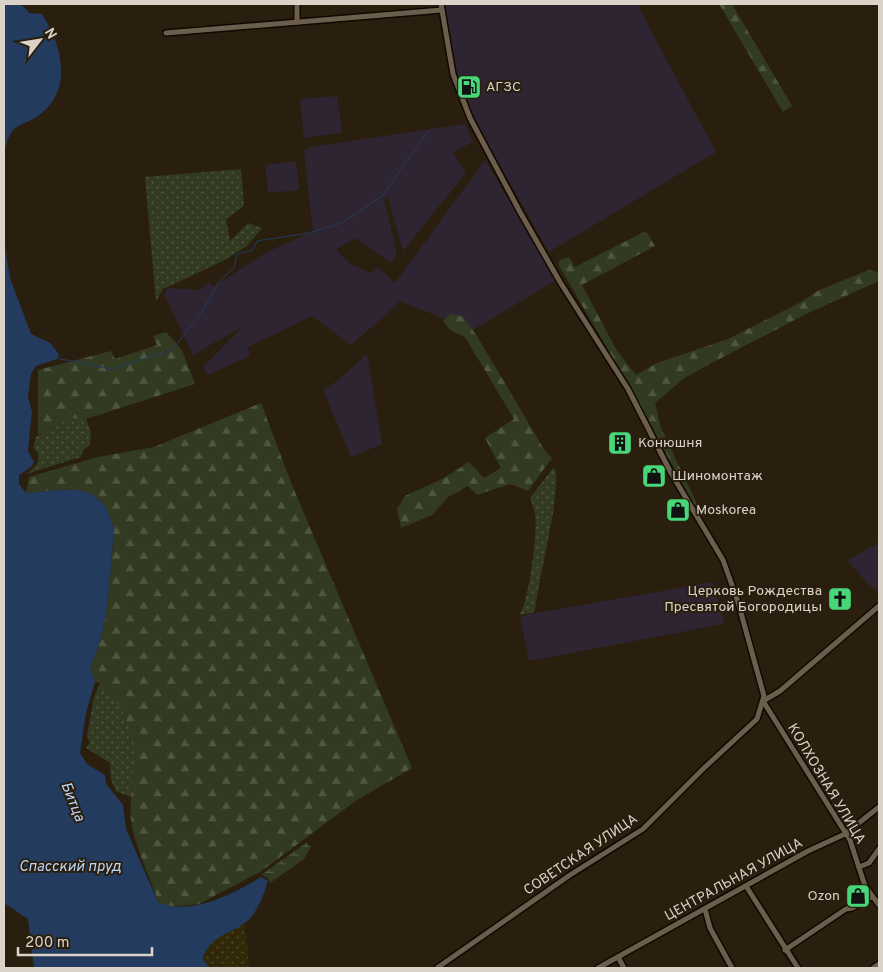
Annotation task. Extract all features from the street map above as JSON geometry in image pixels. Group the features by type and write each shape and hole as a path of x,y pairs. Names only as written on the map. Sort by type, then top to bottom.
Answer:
{"street":[{"path":"297,4 297,22"},
{"name":"СОВЕТСКАЯ УЛИЦА","path":"437,968 570,875 643,829 703,769 754,723 763,701 763,692 738,602 723,560 671,473 628,389 560,282 470,118 453,74 441,4"},
{"path":"166,33 442,10"},
{"path":"763,701 780,691 879,606"},
{"name":"КОЛХОЗНАЯ УЛИЦА","path":"763,701 850,840 858,867 871,897 879,905"},
{"name":"ЦЕНТРАЛЬНАЯ УЛИЦА","path":"598,968 808,851 845,834 879,807"},
{"path":"858,867 869,862 879,849"},
{"path":"746,886 798,968"},
{"path":"785,950 846,909 852,908 871,897"},
{"path":"705,909 713,935 732,968"},
{"path":"618,957 624,968"},
{"path":"873,968 879,964"}],"shaded area":[{"path":"444,4 639,4 640,10 716,152 549,252 479,128 455,76"},
{"path":"337,96 342,133 304,138 300,99"},
{"path":"465,124 473,142 453,152 466,173 403,251 388,197 384,199 397,254 391,263 355,238 336,250 352,265 371,273 378,267 395,283 485,160 556,280 473,330 397,300 397,305 351,345 312,316 248,347 250,356 208,375 203,367 243,326 193,355 164,294 168,288 200,290 209,283 213,287 265,253 313,231 304,151 309,147"},
{"path":"296,161 299,190 268,193 265,165"},
{"path":"367,354 382,444 351,457 323,390 337,381"},
{"path":"879,543 879,592 870,586 847,560"},
{"path":"713,582 724,624 529,661 520,616"}],"green space":[{"path":"719,4 732,4 792,106 783,112"},
{"path":"241,169 244,206 226,219 230,241 248,223 262,228 247,246 223,261 163,289 156,301 145,177"},
{"path":"646,231 655,246 582,285 617,351 636,375 657,363 728,339 803,301 819,290 869,270 879,273 879,281 806,314 706,366 683,379 655,403 661,428 697,504 694,506 643,410 558,264 560,260 569,257 575,267"},
{"path":"451,313 463,317 477,336 545,451 552,458 528,491 510,484 477,495 468,486 448,497 432,515 401,528 397,509 405,496 444,478 469,462 484,478 501,468 485,438 514,419 465,337 450,330 443,321"},
{"path":"166,332 182,350 195,384 86,419 71,418 38,435 38,370 111,351 115,359 157,345 153,336"},
{"path":"261,403 292,485 412,768 357,800 260,872 199,904 169,907 158,902 132,826 130,809 134,751 129,727 118,705 100,683 95,682 90,668 97,652 108,601 114,531 109,514 102,502 82,491 56,490 26,493 29,477 98,457 154,447"},
{"path":"71,417 86,419 91,432 90,445 83,450 81,457 26,474 34,468 38,460 38,453 33,448 36,437"},
{"path":"554,467 556,492 535,610 532,613 519,615 526,596 534,550 536,522 530,498"},
{"path":"100,683 122,709 131,727 135,753 131,797 116,791 111,780 110,763 86,748 90,742 87,736 94,697"},
{"path":"306,843 311,847 304,859 270,883 268,878 261,875"}],"sand":[{"path":"245,923 249,968 210,968 203,959 210,946 220,936"}],"water":[{"path":"4,4 18,4 29,13 42,14 59,51 61,77 58,90 52,102 35,118 14,129 7,142 4,154"},
{"name":"Спасский пруд","path":"4,240 10,278 31,334 50,343 59,354 57,359 36,366 31,374 28,397 32,412 28,451 34,462 31,467 19,475 19,484 26,493 70,490 82,491 93,495 102,502 109,514 114,531 105,618 97,652 90,668 95,682 86,713 80,753 87,764 105,775 106,784 123,805 126,829 158,902 170,906 183,907 197,905 225,896 261,877 268,881 254,914 246,922 220,937 206,951 203,959 210,968 34,968 28,919 4,903"}],"waterway":[{"path":"56,358 112,369 172,350 202,312 219,282 234,267 237,254 253,250 257,241 308,233 342,223 382,196 428,131"}],"place":[{"name":"АГЗС","path":"469,87"},
{"name":"Конюшня","path":"620,443"},
{"name":"Шиномонтаж","path":"654,476"},
{"name":"Moskorea","path":"678,510"},
{"name":"Церковь Рождества Пресвятой Богородицы","path":"840,599"},
{"name":"Ozon","path":"858,896"}],"water label":[{"name":"Битца","path":"72,802"}]}
